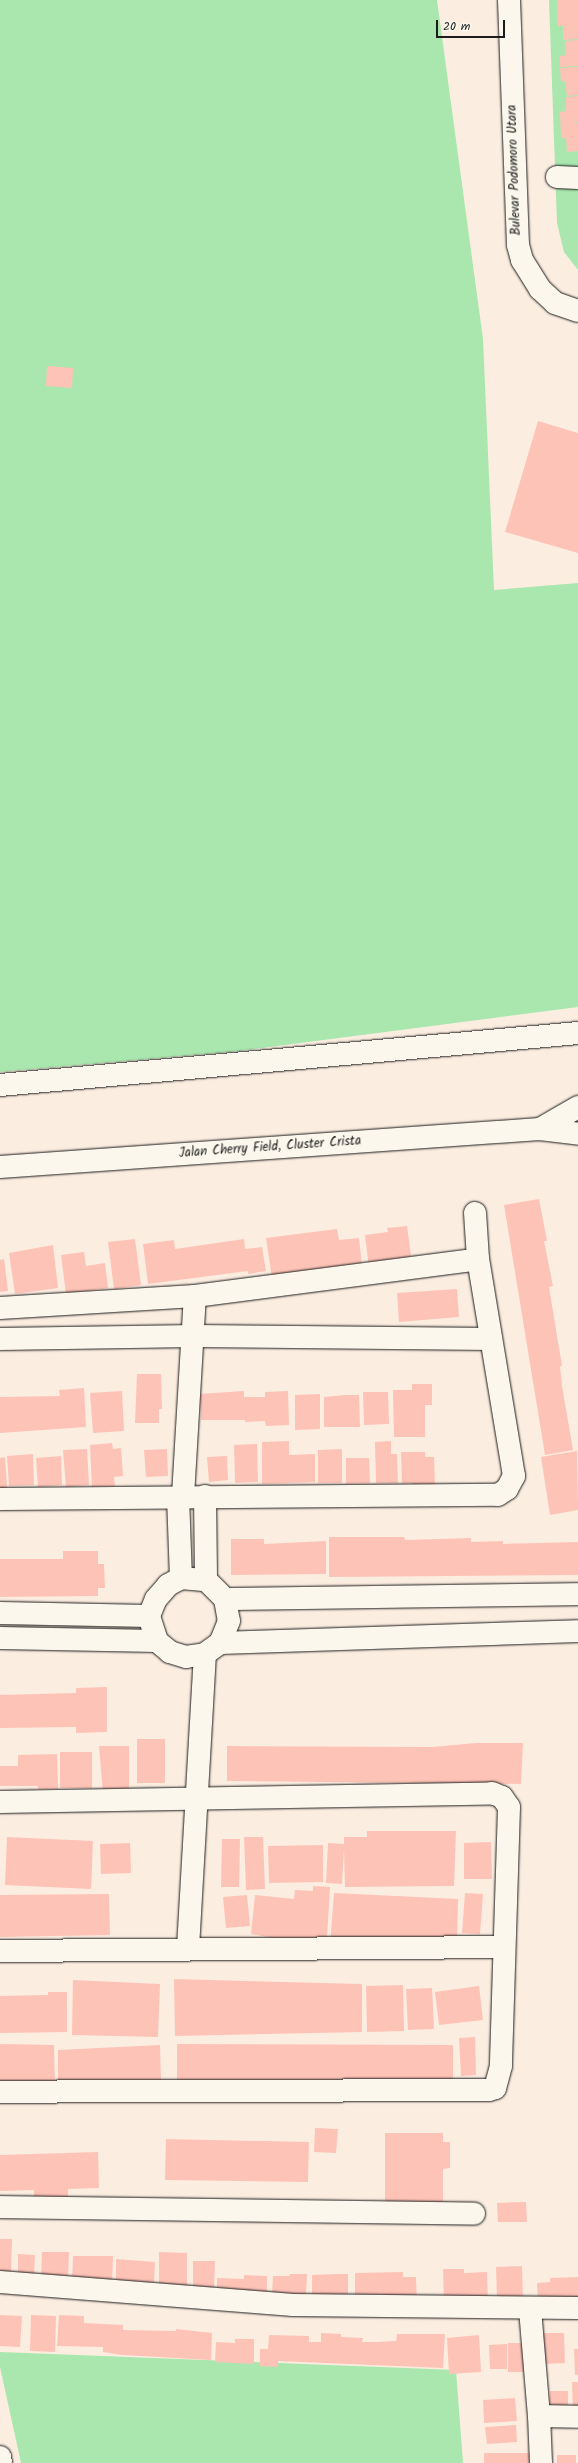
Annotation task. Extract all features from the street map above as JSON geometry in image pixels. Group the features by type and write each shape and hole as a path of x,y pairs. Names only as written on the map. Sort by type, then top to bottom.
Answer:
{"street":[{"name":"Bulevar Podomoro Utara","path":"508,0 518,245 522,260 540,289 555,303 578,311"},
{"path":"0,1085 578,1033"},
{"path":"540,1129 578,1107"},
{"path":"540,1129 578,1134"},
{"name":"Jalan Cherry Field, Cluster Crista","path":"0,1167 540,1129"},
{"path":"0,1499 181,1496 498,1495 507,1489 514,1476 478,1259 475,1213"},
{"path":"0,1308 195,1296 478,1259"},
{"path":"181,1578 181,1496 195,1336 195,1296"},
{"path":"0,1339 195,1336 491,1339"},
{"path":"205,1496 206,1580"},
{"path":"188,1948 195,1799 213,1648 229,1622 225,1599 206,1580 181,1578 168,1585 156,1599 149,1616 157,1641 170,1652 186,1657 213,1648 578,1630"},
{"path":"225,1599 578,1594"},
{"path":"0,1613 149,1616"},
{"path":"0,1638 157,1641"},
{"path":"0,1802 492,1793 502,1797 509,1807 501,2066 498,2082 489,2090 0,2092"},
{"path":"0,1950 188,1948 504,1948"},
{"path":"0,2207 474,2214"},
{"path":"0,2282 293,2305 530,2309 578,2308"},
{"path":"530,2309 539,2416 541,2463"},
{"path":"539,2416 578,2417"},
{"path":"0,2457 1,2463"}],"green space":[{"path":"0,0 437,0 483,339 494,590 578,583 578,1007 239,1051 0,1072"},
{"path":"549,0 578,0 578,270 564,252 557,223"},
{"path":"0,2352 456,2370 463,2463 21,2463 0,2367"}],"building":[{"path":"557,0 578,0 578,39 563,40 563,26 558,26"},
{"path":"578,40 578,66 560,67 560,56 566,55 565,41"},
{"path":"578,67 578,95 567,96 565,81 561,82 560,68"},
{"path":"578,96 578,122 572,123 578,123 578,151 567,152 566,138 561,138 560,112 566,111 566,97"},
{"path":"47,366 73,368 72,388 46,386"},
{"path":"538,421 578,433 578,553 505,532"},
{"path":"539,1199 547,1241 544,1241 553,1286 549,1287 562,1366 560,1366 562,1386 573,1450 545,1455 504,1205"},
{"path":"407,1226 412,1263 369,1268 365,1235 388,1232 387,1228"},
{"path":"337,1229 339,1240 359,1238 362,1266 272,1278 266,1238"},
{"path":"135,1239 141,1285 114,1289 108,1242"},
{"path":"244,1239 245,1249 262,1247 266,1271 248,1274 248,1271 148,1284 143,1244 174,1240 175,1249"},
{"path":"53,1245 58,1288 15,1294 9,1253"},
{"path":"84,1252 86,1266 105,1263 108,1288 66,1294 61,1255"},
{"path":"4,1259 8,1291 0,1292 0,1260"},
{"path":"457,1289 459,1317 399,1322 397,1293"},
{"path":"137,1374 161,1374 162,1409 159,1409 159,1423 135,1423"},
{"path":"412,1384 432,1384 432,1405 425,1405 425,1437 394,1437 393,1390 412,1390"},
{"path":"84,1388 86,1427 0,1433 0,1397 60,1396 59,1390"},
{"path":"122,1391 124,1431 93,1433 90,1393"},
{"path":"244,1391 244,1397 265,1397 265,1392 288,1391 289,1425 266,1426 265,1421 245,1422 245,1420 201,1420 200,1394"},
{"path":"363,1392 388,1392 389,1424 364,1425"},
{"path":"320,1394 320,1429 295,1430 295,1395"},
{"path":"359,1395 360,1427 324,1427 324,1397"},
{"path":"289,1441 289,1455 315,1454 315,1482 262,1484 262,1442"},
{"path":"391,1441 391,1454 397,1454 398,1483 376,1483 375,1442"},
{"path":"112,1443 113,1449 121,1448 123,1476 114,1477 115,1486 92,1487 90,1445"},
{"path":"257,1444 258,1482 235,1483 234,1445"},
{"path":"87,1449 89,1485 66,1487 63,1450"},
{"path":"167,1449 168,1476 146,1477 144,1450"},
{"path":"342,1449 342,1483 318,1483 318,1450"},
{"path":"577,1451 578,1510 550,1515 541,1457"},
{"path":"401,1452 425,1452 425,1457 434,1457 435,1489 412,1489 412,1483 402,1483"},
{"path":"33,1454 34,1485 9,1486 7,1456"},
{"path":"61,1456 62,1485 38,1487 36,1458"},
{"path":"227,1456 228,1480 209,1482 207,1457"},
{"path":"5,1457 7,1488 0,1488 0,1458"},
{"path":"346,1458 369,1458 370,1483 346,1484"},
{"path":"329,1537 404,1537 405,1540 471,1538 471,1542 503,1541 503,1544 578,1542 578,1575 329,1577"},
{"path":"231,1539 264,1539 264,1544 326,1541 326,1574 231,1575"},
{"path":"63,1551 98,1551 98,1564 104,1564 105,1588 98,1588 98,1596 0,1597 0,1559 63,1559"},
{"path":"107,1687 107,1732 76,1733 76,1727 0,1728 0,1695 76,1693 76,1688"},
{"path":"137,1739 165,1739 165,1783 137,1783"},
{"path":"476,1743 523,1743 521,1784 227,1781 227,1746 432,1747"},
{"path":"99,1746 129,1746 129,1794 103,1794"},
{"path":"60,1752 92,1752 92,1788 60,1788"},
{"path":"57,1754 58,1789 38,1789 38,1786 0,1786 0,1766 18,1766 18,1755"},
{"path":"367,1831 456,1831 454,1886 345,1887 344,1849 342,1884 326,1883 328,1843 344,1844 344,1837 367,1837"},
{"path":"7,1837 93,1841 91,1889 5,1885"},
{"path":"244,1837 263,1837 265,1889 246,1890"},
{"path":"222,1839 240,1839 239,1887 221,1887"},
{"path":"491,1842 492,1879 464,1879 464,1843"},
{"path":"130,1843 131,1873 101,1874 100,1844"},
{"path":"323,1845 323,1882 269,1883 268,1846"},
{"path":"313,1886 330,1887 327,1938 273,1938 251,1934 255,1895 294,1899 295,1890 313,1891"},
{"path":"334,1893 458,1899 457,1945 330,1945"},
{"path":"465,1893 483,1894 480,1934 462,1933"},
{"path":"109,1894 110,1935 0,1937 0,1895"},
{"path":"247,1895 250,1926 226,1928 223,1897"},
{"path":"174,1979 362,1984 362,2032 175,2036"},
{"path":"73,1980 160,1984 158,2037 72,2035"},
{"path":"403,1985 404,2031 367,2032 366,1986"},
{"path":"479,1986 483,2020 439,2025 435,1992"},
{"path":"432,1988 434,2029 408,2030 406,1989"},
{"path":"48,1992 67,1992 67,2032 0,2033 0,1996 48,1995"},
{"path":"475,2037 476,2075 461,2076 459,2038"},
{"path":"0,2044 54,2045 55,2083 0,2084"},
{"path":"177,2044 453,2045 453,2084 177,2088"},
{"path":"160,2045 161,2082 58,2083 58,2050"},
{"path":"315,2128 338,2129 336,2153 314,2152"},
{"path":"385,2133 443,2133 443,2142 450,2142 450,2168 443,2169 443,2207 385,2207"},
{"path":"166,2139 309,2142 308,2182 165,2180"},
{"path":"98,2152 99,2188 68,2189 68,2201 34,2202 34,2190 0,2191 0,2155"},
{"path":"526,2202 527,2222 498,2222 497,2203"},
{"path":"0,2239 12,2239 11,2273 0,2273"},
{"path":"42,2252 69,2252 68,2279 41,2279"},
{"path":"159,2252 187,2253 187,2289 159,2288"},
{"path":"18,2254 35,2255 34,2276 18,2276"},
{"path":"73,2256 113,2256 112,2286 72,2282"},
{"path":"116,2259 155,2262 154,2285 116,2284"},
{"path":"193,2261 215,2261 214,2291 193,2291"},
{"path":"522,2266 523,2299 497,2299 496,2267"},
{"path":"443,2269 464,2269 464,2273 487,2272 488,2302 444,2303"},
{"path":"403,2272 403,2277 416,2277 417,2303 383,2300 383,2294 355,2295 355,2273"},
{"path":"290,2274 307,2274 306,2294 272,2294 273,2276 290,2276"},
{"path":"348,2274 348,2302 312,2301 312,2275"},
{"path":"244,2275 267,2276 267,2297 217,2296 217,2278 244,2279"},
{"path":"578,2277 578,2303 538,2304 537,2283 550,2282 550,2278"},
{"path":"0,2315 22,2316 20,2347 0,2346"},
{"path":"31,2315 56,2316 55,2352 30,2351"},
{"path":"59,2315 84,2316 84,2323 123,2325 123,2330 176,2331 176,2329 212,2333 211,2360 122,2355 103,2352 103,2347 57,2346"},
{"path":"321,2333 341,2334 341,2337 363,2338 362,2342 396,2341 397,2334 445,2334 443,2368 278,2361 278,2367 260,2366 260,2349 268,2349 269,2335 309,2336 309,2342 321,2342"},
{"path":"542,2333 564,2333 565,2363 543,2364"},
{"path":"479,2335 481,2372 449,2374 447,2338"},
{"path":"235,2339 254,2339 254,2364 215,2362 216,2342 235,2343"},
{"path":"508,2343 532,2343 533,2372 508,2372"},
{"path":"507,2344 507,2369 490,2369 489,2345"},
{"path":"574,2349 578,2349 578,2375 575,2375"},
{"path":"572,2382 578,2382 578,2411 573,2411"},
{"path":"550,2391 568,2391 568,2411 550,2411"},
{"path":"515,2398 517,2421 484,2423 483,2400"},
{"path":"516,2425 517,2442 487,2444 485,2427"},
{"path":"484,2453 530,2453 530,2463 484,2463"},
{"path":"557,2455 576,2455 576,2463 557,2463"}]}
